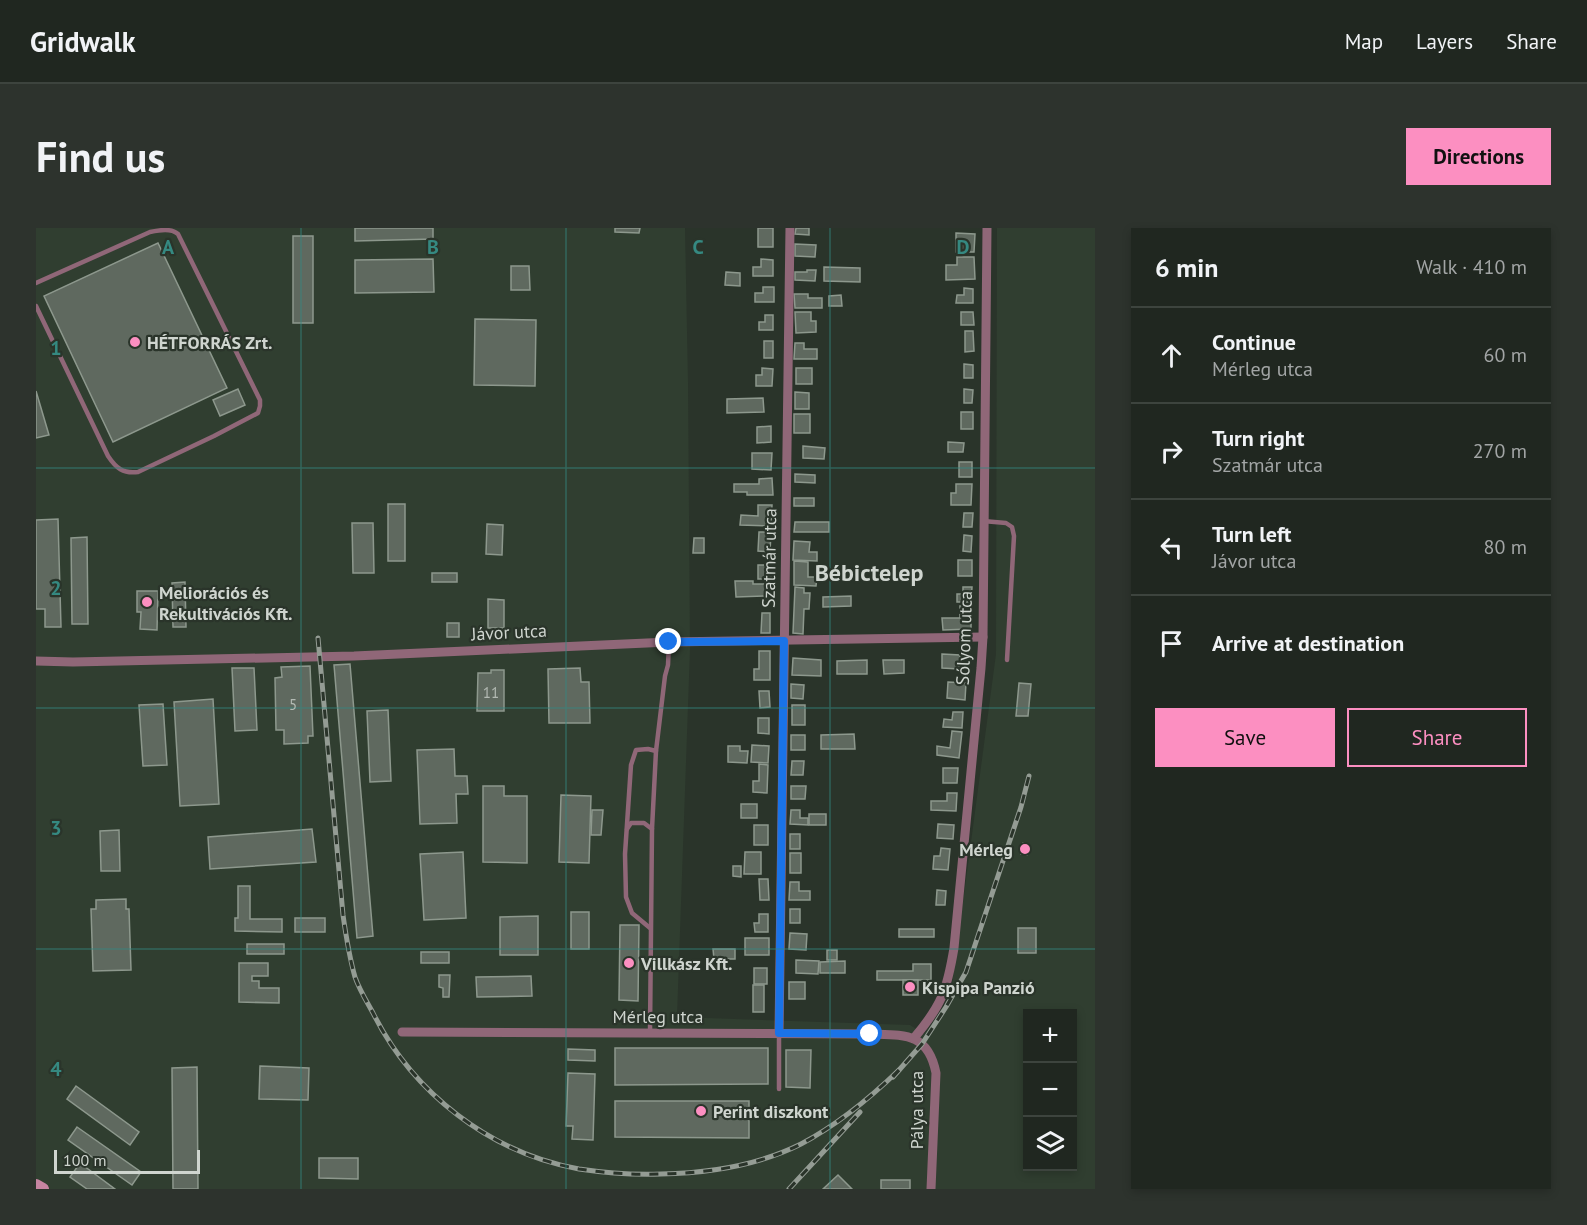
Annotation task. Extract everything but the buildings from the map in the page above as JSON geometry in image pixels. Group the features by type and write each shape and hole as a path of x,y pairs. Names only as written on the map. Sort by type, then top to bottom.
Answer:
{"street":[{"name":"Szatmár utca","path":"779,1033 790,228"},
{"name":"Sólyom utca","path":"914,1038 941,1001 950,971 981,668 987,228"},
{"name":"Jávor utca","path":"36,661 354,656 669,642 982,637"},
{"name":"Mérleg utca","path":"402,1032 779,1033 895,1035 914,1038"},
{"name":"Pálya utca","path":"914,1038 931,1055 936,1073 931,1189"},
{"path":"36,1185 43,1189"}],"lane":[{"path":"36,283 150,232 169,228 175,230 260,400 258,413 138,472 122,471 108,456 36,306"},
{"path":"983,521 1006,523 1012,527 1014,536 1007,660"},
{"path":"650,1032 652,829 656,751 669,642"},
{"path":"650,928 632,913 626,897 625,854 633,758 636,750 656,751"},
{"path":"626,831 631,823 644,823 652,829"},
{"path":"779,1033 779,1089"}],"shaded area":[{"path":"36,228 685,228 690,649 677,1017 910,1025 924,1034 950,1000 996,654 997,228 1095,228 1095,1189 36,1189"}],"railway":[{"path":"318,638 343,915 355,977 390,1042 410,1069 432,1093 458,1115 485,1134 515,1149 546,1161 579,1169 640,1174 697,1172 750,1163 801,1144 853,1110 899,1070"},
{"path":"893,1077 922,1044 966,972 1021,807 1029,776"},
{"path":"789,1189 860,1112"}],"place":[{"name":"HÉTFORRÁS Zrt.","path":"135,342"},
{"name":"Meliorációs és Rekultivációs Kft.","path":"147,602"},
{"name":"Mérleg","path":"1025,849"},
{"name":"Villkász Kft.","path":"629,963"},
{"name":"Kispipa Panzió","path":"910,987"},
{"name":"Perint diszkont","path":"701,1111"}],"district":[{"name":"Bébictelep","path":"869,572"}],"route":[{"path":"669,642 784,641 779,1033 870,1034"}]}
